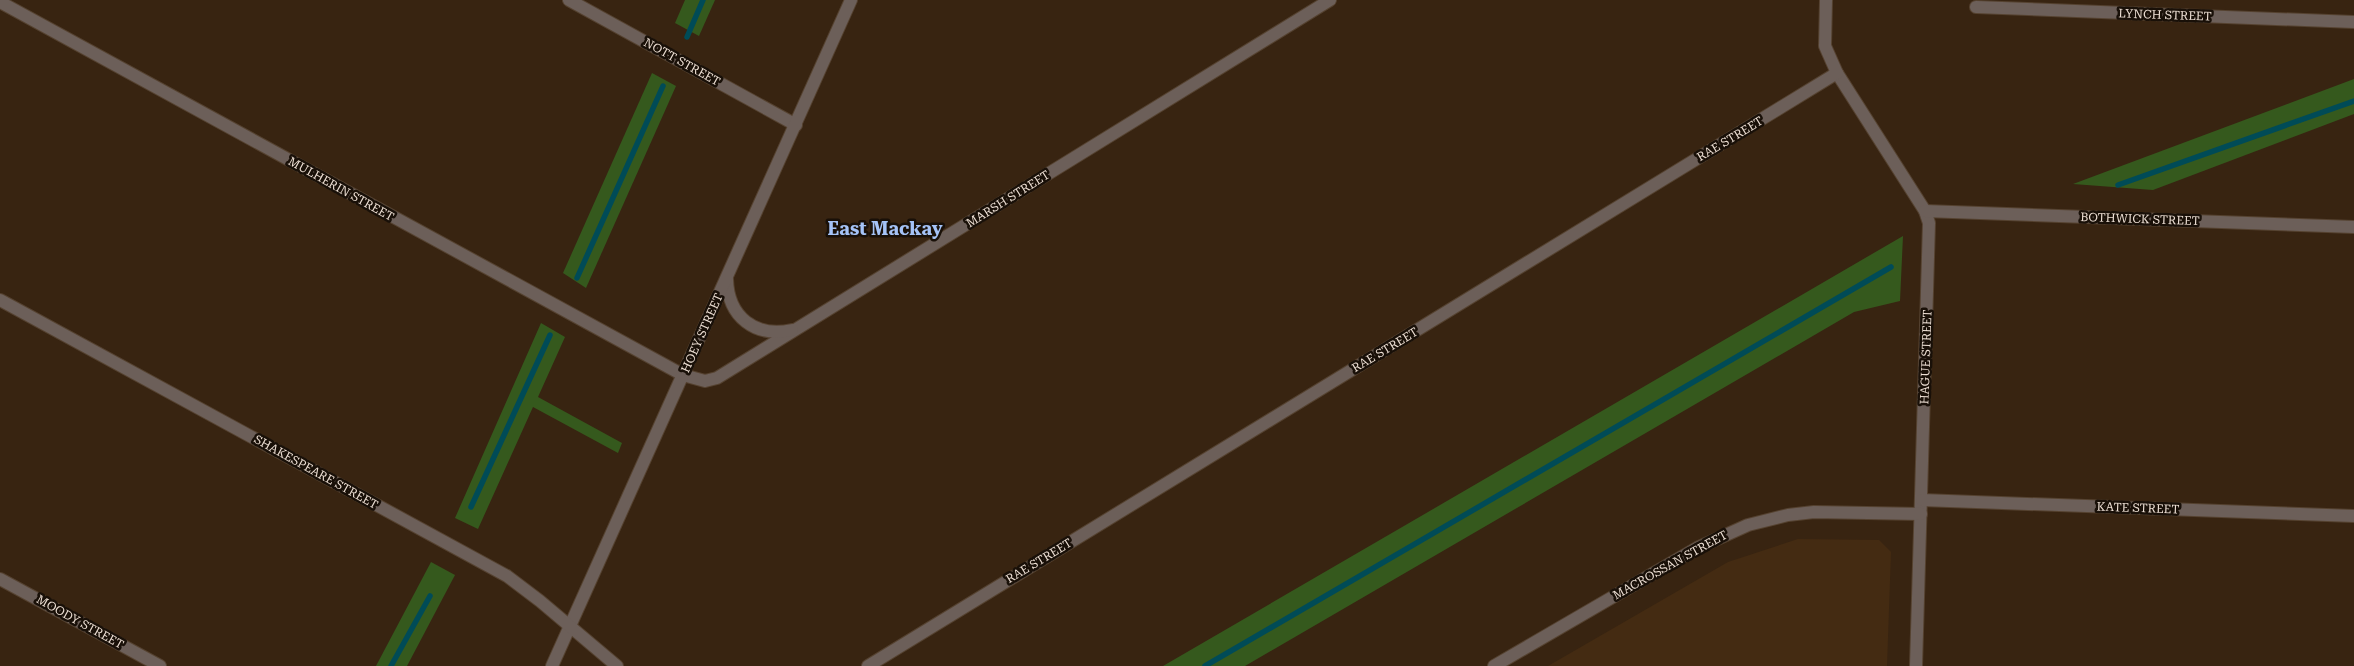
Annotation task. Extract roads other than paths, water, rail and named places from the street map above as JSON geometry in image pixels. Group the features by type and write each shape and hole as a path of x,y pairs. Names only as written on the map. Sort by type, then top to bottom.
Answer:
{"street":[{"name":"NOTT STREET","path":"569,0 796,125"},
{"name":"HOEY STREET","path":"552,666 851,0"},
{"name":"MARSH STREET","path":"683,375 703,381 714,380 1330,0"},
{"path":"1826,0 1826,46 1837,73"},
{"name":"MULHERIN STREET","path":"0,2 683,375"},
{"name":"LYNCH STREET","path":"1976,7 2354,22"},
{"name":"HAGUE STREET","path":"1837,73 1925,211 1929,223 1922,514 1916,666"},
{"name":"RAE STREET","path":"868,666 1837,73"},
{"name":"BOTHWICK STREET","path":"1925,211 2354,226"},
{"path":"727,277 732,306 745,324 759,330 773,332 800,327"},
{"name":"SHAKESPEARE STREET","path":"0,300 508,576 618,666"},
{"name":"KATE STREET","path":"1922,500 2354,516"},
{"name":"MACROSSAN STREET","path":"1494,666 1697,548 1748,525 1788,515 1814,512 1922,514"},
{"name":"MOODY STREET","path":"0,579 160,666"}],"waterway":[{"path":"687,37 703,0"},
{"path":"577,278 663,86"},
{"path":"2118,185 2354,101"},
{"path":"1205,666 1891,267"},
{"path":"471,507 550,335"},
{"path":"391,666 430,596"}],"district":[{"name":"East Mackay","path":"885,228"}]}
